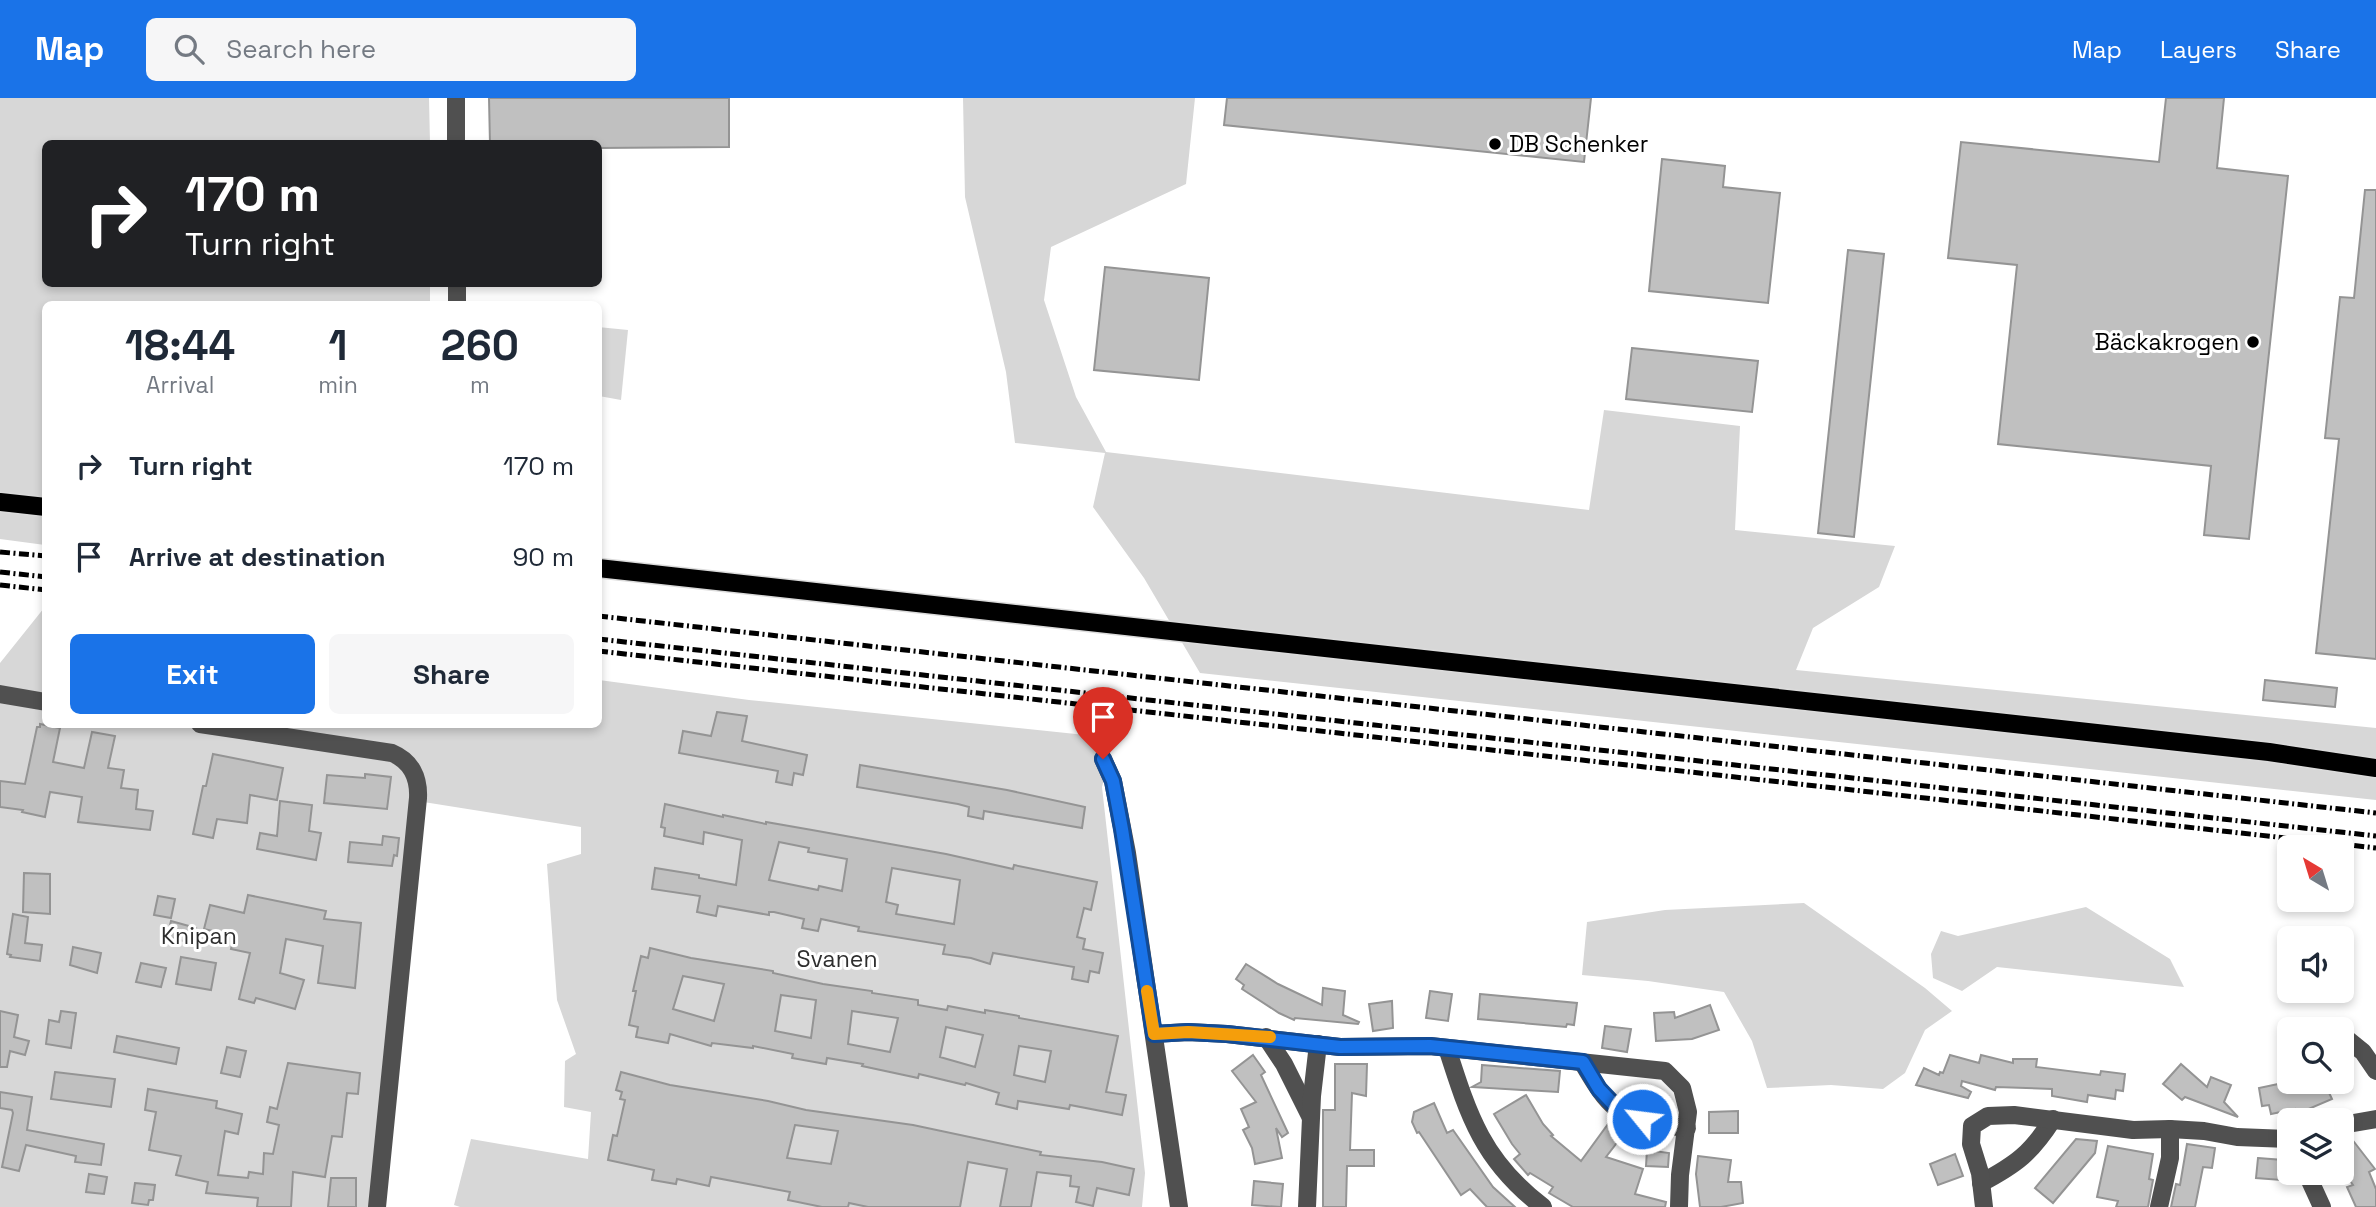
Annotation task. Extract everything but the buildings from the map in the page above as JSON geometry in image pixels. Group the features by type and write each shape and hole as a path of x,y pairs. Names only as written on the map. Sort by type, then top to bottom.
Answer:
{"main road":[{"path":"0,502 42,507"},
{"path":"602,568 2269,752 2376,768"}],"street":[{"path":"456,98 456,140"},
{"path":"0,694 42,701"},
{"path":"226,728 391,753 401,757 415,774 418,797 377,1207"},
{"path":"1103,759 1113,781 1125,841 1179,1207"},
{"path":"1154,1034 1188,1032 1266,1037 1340,1047 1447,1048 1665,1071 1682,1088 1688,1112 1679,1207"},
{"path":"1266,1037 1284,1064 1311,1121"},
{"path":"1307,1207 1318,1044"},
{"path":"2354,1045 2363,1052 2376,1072"},
{"path":"1447,1048 1477,1133 1520,1190 1543,1207"},
{"path":"1583,1062 1599,1089 1617,1108 1642,1119 1686,1128"},
{"path":"1984,1207 1971,1144 1972,1126 1988,1115 2053,1119 2133,1130 2171,1129 2277,1139"},
{"path":"1981,1183 2010,1168 2036,1146 2053,1119"},
{"path":"2354,1123 2376,1119"},
{"path":"2159,1207 2170,1158 2171,1129"},
{"path":"2312,1185 2322,1207"}],"green space":[{"path":"0,98 429,98 430,140 42,140 42,287 430,287 430,301 42,301 42,545 0,539"},
{"path":"963,98 1195,98 1186,184 1051,247 1044,300 1076,397 1106,452 1589,510 1604,410 1740,426 1735,530 1895,546 1879,587 1813,628 1796,670 2376,728 2376,800 1200,673 1144,578 1093,507 1105,453 1015,443 1006,372 965,197"},
{"path":"602,327 628,330 621,400 602,397"},
{"path":"42,610 42,728 602,728 602,680 749,700 1114,738 1102,787 1145,1173 1142,1207 454,1205 471,1139 588,1159 591,1112 564,1107 565,1061 576,1054 557,1000 547,864 581,854 581,827 411,800 377,1207 0,1207 0,663"},
{"path":"1804,903 1925,988 1952,1011 1925,1030 1905,1073 1883,1089 1831,1085 1767,1088 1752,1041 1724,992 1582,975 1587,922 1665,910"},
{"path":"2086,907 2170,959 2184,987 1997,967 1962,991 1933,978 1931,954 1941,931 1958,936"}],"railway":[{"path":"0,552 42,556"},
{"path":"0,572 42,577"},
{"path":"0,585 42,590"},
{"path":"602,616 2376,813"},
{"path":"602,639 2376,836"},
{"path":"602,651 2376,848"}],"slow traffic":[{"path":"1147,991 1154,1034 1188,1032 1270,1037"}],"place":[{"name":"DB Schenker","path":"1495,144"},
{"name":"Bäckakrogen","path":"2253,342"}],"route":[{"path":"1103,759 1113,781 1127,853 1154,1034 1227,1034 1282,1038 1340,1047 1430,1046 1583,1062 1599,1089 1617,1108 1642,1119"}],"park label":[{"name":"Knipan","path":"199,936"},
{"name":"Svanen","path":"837,959"}]}
